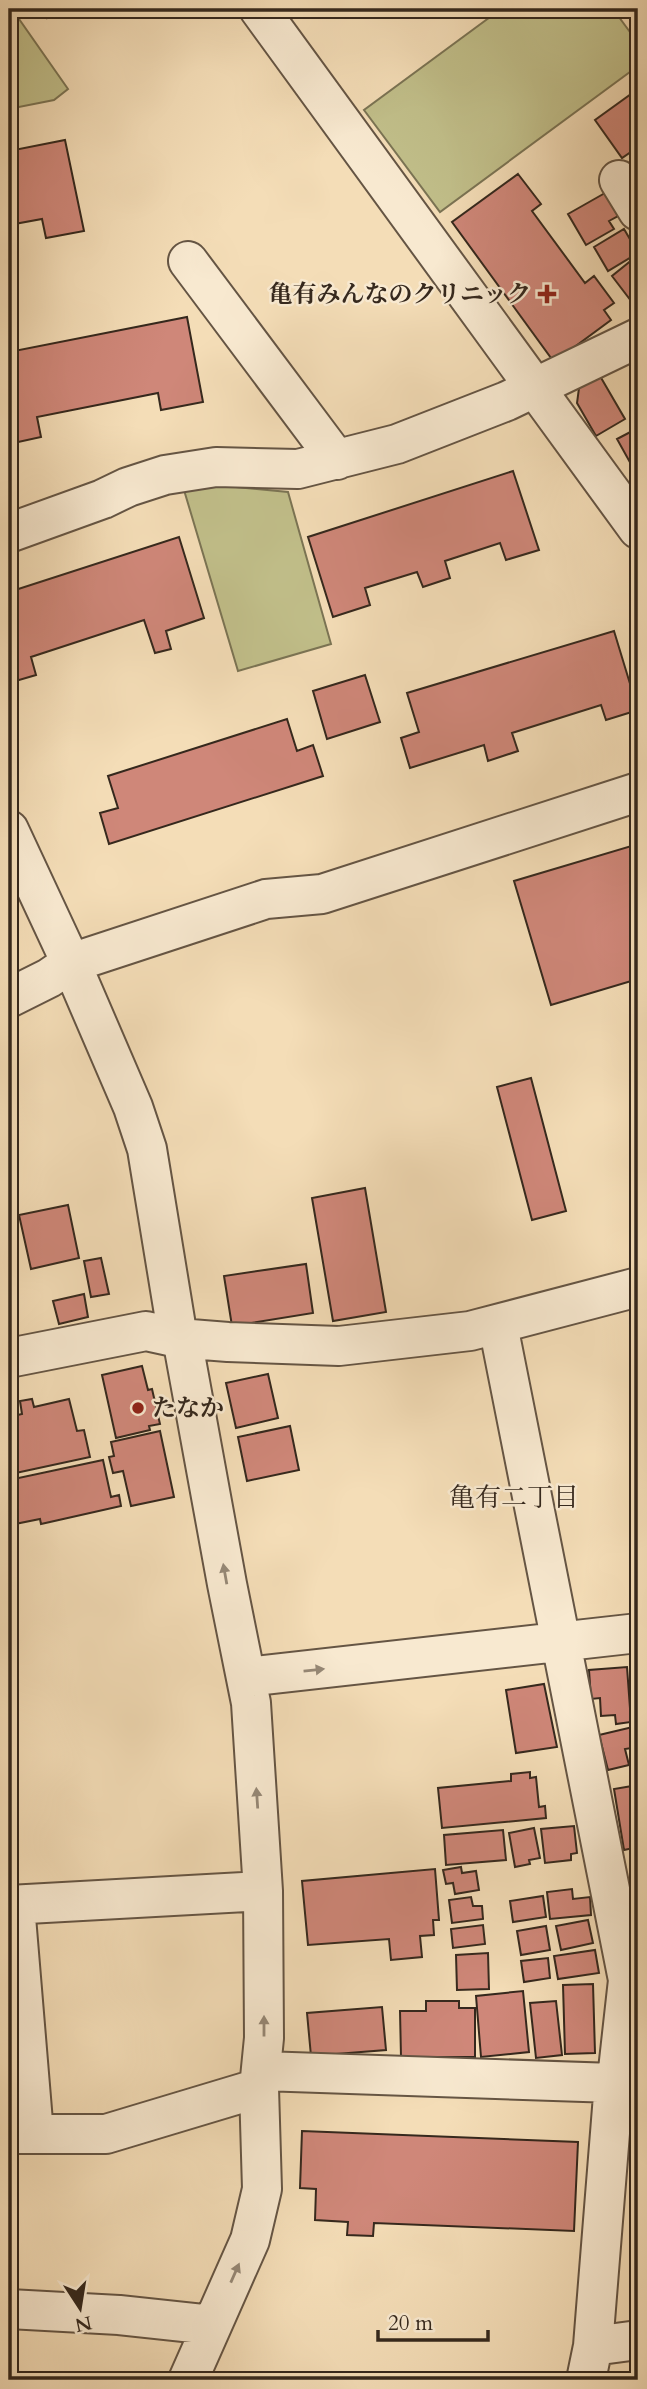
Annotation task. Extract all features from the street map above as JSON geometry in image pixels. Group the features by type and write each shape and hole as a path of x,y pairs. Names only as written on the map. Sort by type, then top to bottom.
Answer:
{"street":[{"path":"258,9 638,529"},
{"path":"188,261 337,460"},
{"path":"9,533 165,475 216,467 298,469 397,444 507,401 638,338"},
{"path":"9,998 49,978 71,963 266,899 322,894 638,792"},
{"path":"9,830 134,1107 147,1149 180,1338 251,1703 263,1891 262,2189 250,2240 188,2380"},
{"path":"9,1357 146,1331 180,1338 228,1342 339,1346 470,1331 638,1287"},
{"path":"498,1325 561,1642 622,1866 633,1984 614,2083 589,2363"},
{"path":"246,1676 638,1633"},
{"path":"263,1891 79,1899 12,1905 21,2134 106,2134 261,2080 614,2083"},
{"path":"9,2309 119,2315 212,2325"},
{"path":"589,2363 638,2340"}],"shaded area":[{"path":"9,9 12,9 68,89 54,100 14,108 9,104"},
{"path":"501,9 613,9 638,43 638,66 440,212 364,110"},
{"path":"216,485 288,492 331,644 238,671 184,490"}],"building":[{"path":"41,9 59,9 47,18"},
{"path":"638,89 638,147 622,158 595,120"},
{"path":"65,140 84,231 46,238 42,219 9,225 9,151"},
{"path":"638,157 638,185 625,166"},
{"path":"518,174 541,204 532,211 585,283 594,276 614,303 604,310 611,320 554,362 452,222"},
{"path":"605,193 618,216 609,221 614,229 586,245 568,214"},
{"path":"624,229 638,253 608,271 594,247"},
{"path":"638,255 638,310 612,276"},
{"path":"187,317 203,402 161,410 158,393 37,417 41,437 9,444 9,352"},
{"path":"600,376 625,419 596,436 577,403 579,388"},
{"path":"638,428 638,463 632,466 617,439"},
{"path":"513,471 539,550 506,560 500,543 445,561 450,578 423,587 417,572 365,588 370,605 333,617 308,537"},
{"path":"179,537 204,618 166,631 171,649 155,653 144,620 31,657 36,675 9,683 9,592"},
{"path":"614,631 638,710 606,720 601,705 512,733 518,751 488,761 484,745 410,768 401,738 419,732 407,693"},
{"path":"365,675 380,722 327,739 313,691"},
{"path":"287,719 297,751 313,745 323,776 109,844 100,813 118,808 108,776"},
{"path":"638,844 638,979 551,1005 514,881"},
{"path":"531,1078 566,1211 532,1220 497,1087"},
{"path":"365,1188 386,1312 333,1321 312,1198"},
{"path":"68,1205 79,1258 31,1269 19,1215"},
{"path":"101,1258 109,1294 91,1297 84,1261"},
{"path":"306,1264 313,1313 232,1326 224,1276"},
{"path":"84,1294 88,1317 59,1324 53,1301"},
{"path":"142,1366 148,1390 152,1389 160,1424 149,1426 150,1430 116,1438 102,1375"},
{"path":"268,1374 278,1418 236,1428 226,1383"},
{"path":"32,1399 34,1407 69,1399 77,1431 84,1430 90,1457 11,1474 9,1417 22,1414 20,1401"},
{"path":"290,1426 299,1470 247,1481 238,1437"},
{"path":"160,1431 174,1497 131,1506 123,1471 113,1473 109,1457 114,1456 111,1442"},
{"path":"103,1460 111,1497 119,1495 121,1506 41,1524 40,1519 15,1524 9,1480"},
{"path":"638,1664 638,1723 632,1665"},
{"path":"627,1667 631,1722 616,1724 615,1715 601,1716 600,1698 591,1699 589,1670"},
{"path":"544,1684 557,1747 516,1753 506,1690"},
{"path":"637,1726 638,1747 625,1749 629,1765 608,1770 599,1735"},
{"path":"530,1772 530,1778 536,1777 539,1807 545,1806 546,1818 442,1828 438,1788 511,1781 511,1774"},
{"path":"638,1785 638,1847 624,1850 614,1789"},
{"path":"574,1826 577,1853 571,1854 571,1860 545,1863 541,1829"},
{"path":"534,1828 540,1858 529,1860 530,1864 515,1867 509,1833"},
{"path":"503,1830 506,1860 446,1865 444,1835"},
{"path":"461,1867 462,1873 476,1871 479,1890 455,1894 453,1883 446,1884 443,1870"},
{"path":"435,1869 439,1920 433,1920 434,1935 420,1936 422,1957 391,1960 389,1939 308,1945 302,1881"},
{"path":"572,1889 573,1899 590,1897 591,1915 550,1919 547,1892"},
{"path":"543,1896 546,1917 513,1922 510,1901"},
{"path":"471,1897 473,1906 482,1906 483,1919 452,1923 449,1900"},
{"path":"588,1920 593,1943 561,1950 556,1926"},
{"path":"483,1925 485,1944 453,1948 451,1929"},
{"path":"546,1926 550,1950 521,1955 517,1931"},
{"path":"595,1950 599,1973 558,1979 554,1956"},
{"path":"488,1953 489,1989 457,1990 456,1955"},
{"path":"548,1958 550,1978 524,1982 521,1961"},
{"path":"593,1984 595,2053 565,2054 563,1985"},
{"path":"523,1991 529,2052 481,2057 476,1996"},
{"path":"426,2001 459,2001 459,2008 475,2008 475,2057 401,2057 400,2011 426,2011"},
{"path":"556,2001 562,2055 536,2058 530,2003"},
{"path":"382,2007 386,2050 311,2056 307,2013"},
{"path":"302,2131 578,2142 574,2231 374,2223 373,2236 347,2235 348,2222 315,2220 316,2189 300,2188"}],"place":[{"name":"亀有みんなのクリニック","path":"547,294"},
{"name":"たなか","path":"138,1408"}],"district":[{"name":"亀有二丁目","path":"514,1497"}]}
